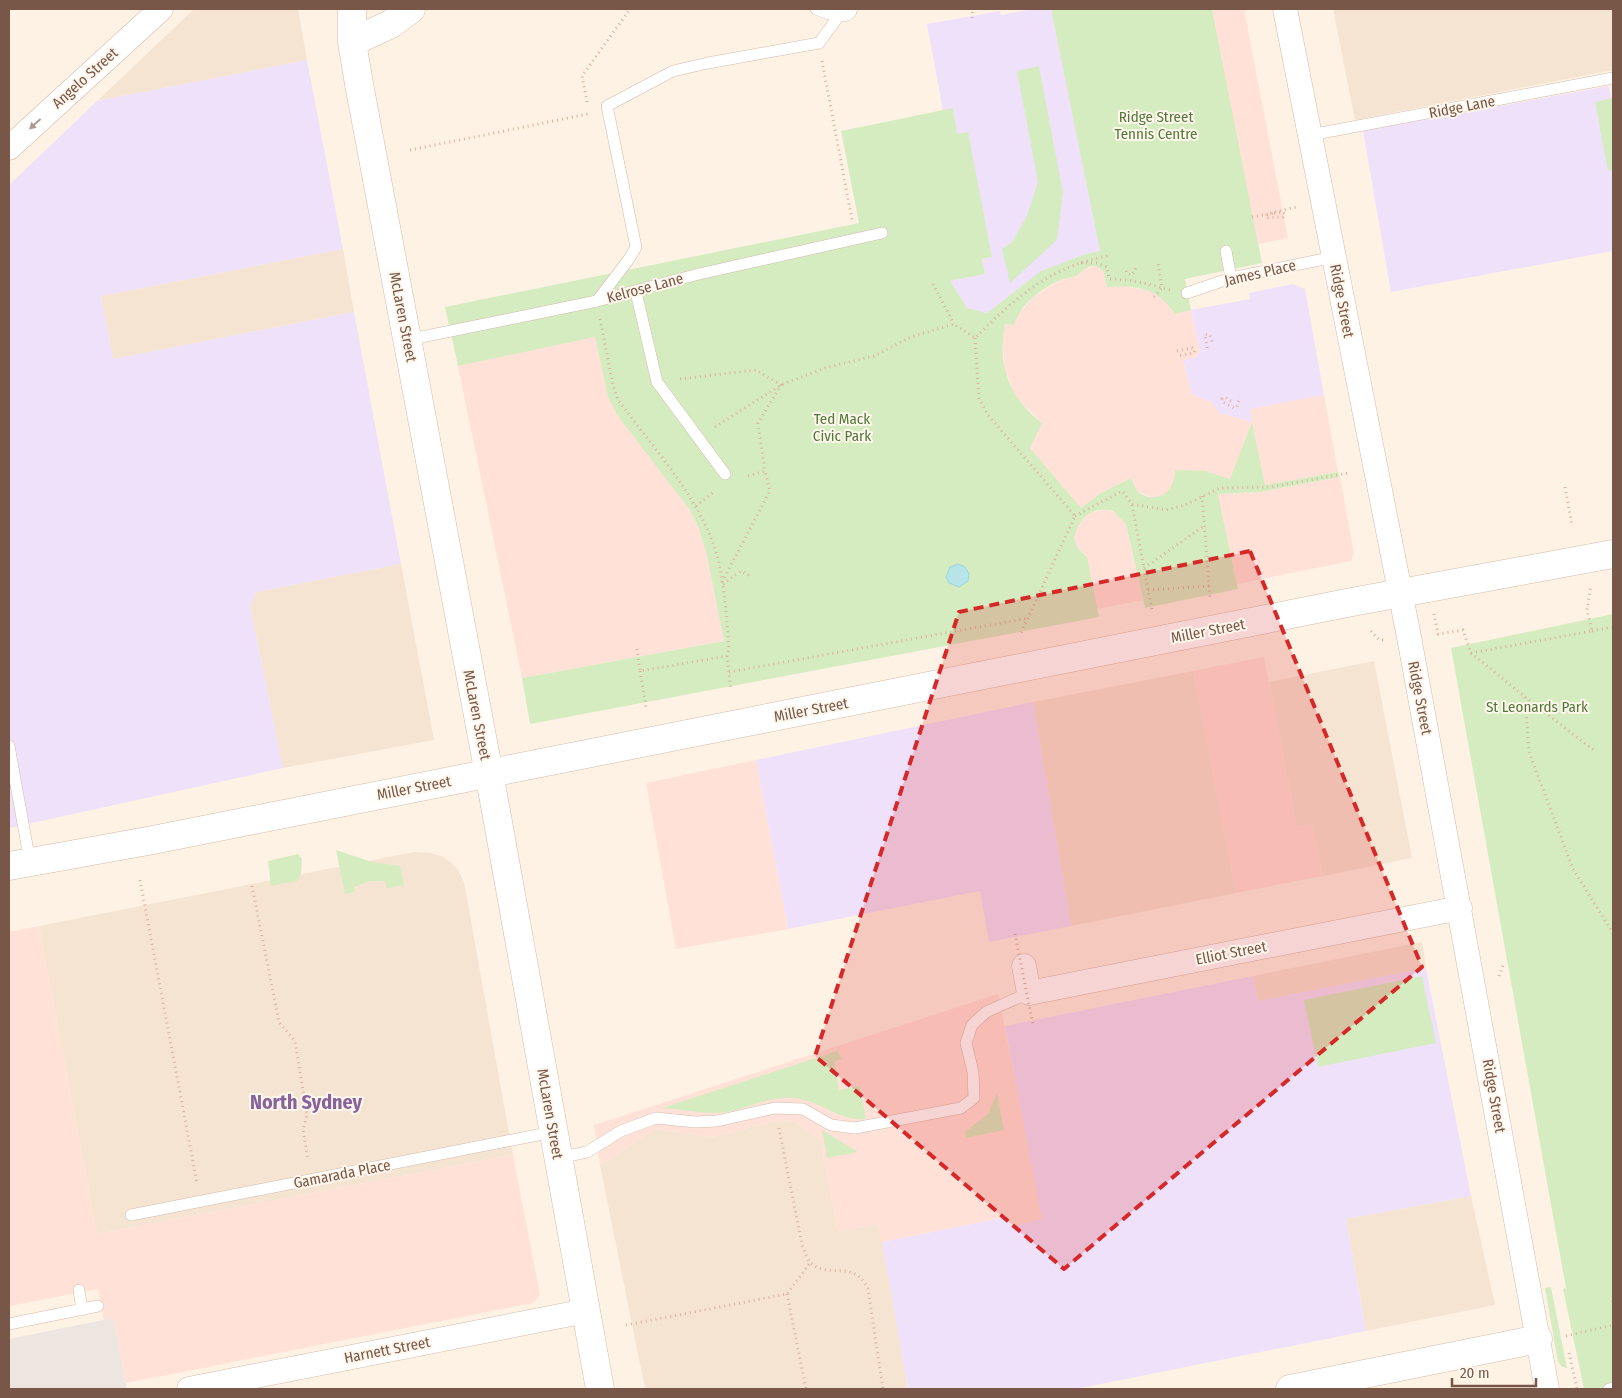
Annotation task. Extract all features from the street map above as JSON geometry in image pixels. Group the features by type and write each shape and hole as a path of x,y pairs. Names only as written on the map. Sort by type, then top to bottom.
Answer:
{"street":[{"name":"Angelo Street","path":"9,148 161,9"},
{"name":"McLaren Street","path":"336,9 352,42"},
{"name":"McLaren Street","path":"352,9 352,42 488,772 600,1389"},
{"path":"352,42 391,24 411,9"},
{"name":"Ridge Street","path":"1286,9 1460,908 1547,1389"},
{"name":"Miller Street","path":"19,864 1400,593 1613,554"},
{"name":"Elliot Street","path":"1029,993 1460,908"},
{"path":"1024,966 1029,993"},
{"name":"Harnett Street","path":"189,1389 586,1311"},
{"path":"1290,1389 1538,1339"}],"lane":[{"path":"816,9 829,14 843,10"},
{"path":"597,301 634,253 636,246 607,106 673,71 708,62 819,43 843,10"},
{"name":"Ridge Lane","path":"1310,135 1613,78"},
{"name":"Kelrose Lane","path":"407,340 597,301 708,272 882,233"},
{"path":"1226,251 1231,278"},
{"name":"James Place","path":"1187,293 1231,278 1334,257"},
{"path":"636,292 657,382 726,474"},
{"path":"9,746 19,864"},
{"name":"Gamarada Place","path":"131,1215 201,1201 556,1145 587,1152 621,1131 656,1118 694,1122 717,1121 775,1108 803,1108 831,1125 855,1128 961,1108 974,1098 973,1072 966,1043 972,1025 986,1012 1029,993"},
{"path":"79,1290 82,1310"},
{"path":"9,1324 98,1306"},
{"path":"1609,1389 1613,1388"}],"path":[{"path":"589,114 582,76 630,9"},
{"path":"972,18 973,9"},
{"path":"819,43 855,238"},
{"path":"410,150 564,119"},
{"path":"1252,217 1274,213 1283,212 1285,215 1266,218 1267,214 1296,207"},
{"path":"1081,264 1092,259 1108,256"},
{"path":"1075,516 988,415 979,398 975,338 993,320 1047,277 1068,266 1102,264 1107,267 1109,279 1124,278 1178,294 1187,293"},
{"path":"1158,264 1162,288"},
{"path":"1126,270 1127,274 1132,275 1136,268"},
{"path":"933,284 954,324 975,338"},
{"path":"1154,297 1162,288"},
{"path":"597,301 613,385 618,400 696,506 714,547 722,583 730,648 728,656 731,690"},
{"path":"697,437 781,385 825,368 874,356 910,337 954,324"},
{"path":"1207,348 1205,334 1210,335 1213,345"},
{"path":"1177,350 1192,348 1195,350 1194,354 1178,356"},
{"path":"657,382 756,370 781,385"},
{"path":"722,583 770,491 758,423 781,385"},
{"path":"1231,401 1225,397 1222,399 1234,408 1237,407 1240,398"},
{"path":"738,479 765,471"},
{"path":"1132,504 1166,510 1185,505 1220,488 1270,487 1349,473"},
{"path":"696,506 722,486"},
{"path":"1565,487 1572,525"},
{"path":"1020,635 1075,516 1122,491 1132,504 1152,610"},
{"path":"1202,496 1210,597"},
{"path":"1144,568 1204,526"},
{"path":"722,583 741,571 750,576"},
{"path":"1148,590 1210,586"},
{"path":"1587,600 1592,631"},
{"path":"729,672 1029,618"},
{"path":"1436,625 1438,634 1463,630 1471,654 1596,752"},
{"path":"1471,654 1613,627"},
{"path":"1371,631 1379,640"},
{"path":"636,649 646,707"},
{"path":"640,671 728,656"},
{"path":"1525,697 1529,752 1573,869 1613,933"},
{"path":"140,880 201,1201"},
{"path":"252,886 279,1022 295,1041 307,1115 303,1130 309,1166"},
{"path":"1014,934 1033,1025"},
{"path":"775,1108 802,1246 810,1263 833,1270 857,1274 864,1281 868,1289 883,1389"},
{"path":"626,1325 787,1294 810,1263"},
{"path":"787,1294 806,1389"},
{"path":"1613,1296 1613,1304"},
{"path":"1566,1336 1613,1325"}],"highlighted area":[{"path":"1250,551 1422,967 1064,1269 815,1056 959,612"}],"shaded area":[{"path":"194,9 298,9 307,60 97,101"},
{"path":"1033,9 1051,9 1101,252 1086,254 987,313 967,308 950,281 985,274 982,259 992,257 967,133 957,135 953,109 943,111 927,24 1000,11 1001,15"},
{"path":"1212,9 1244,9 1288,238 1258,244"},
{"path":"1333,9 1613,9 1613,70 1355,120"},
{"path":"307,60 343,249 101,296 113,359 354,312 401,564 256,592 250,606 283,768 9,828 9,185 97,101"},
{"path":"1609,86 1613,107 1613,251 1391,292 1363,131"},
{"path":"343,249 354,312 113,359 101,296"},
{"path":"1096,266 1103,271 1107,287 1124,286 1157,293 1167,301 1175,313 1191,310 1200,352 1195,358 1183,361 1192,394 1211,402 1219,413 1252,422 1249,409 1324,395 1338,472 1265,485 1252,423 1230,479 1206,471 1175,471 1173,485 1165,495 1153,498 1137,491 1131,478 1102,492 1081,509 1030,448 1042,423 1016,397 1005,370 1002,339 1005,324 1014,325 1017,316 1034,296 1062,279 1076,276 1083,269"},
{"path":"1293,284 1305,289 1324,395 1250,409 1252,422 1219,413 1211,402 1192,394 1183,360 1195,358 1200,352 1191,310 1250,299 1249,293"},
{"path":"595,336 608,397 689,509 699,529 707,556 724,641 522,678 458,366"},
{"path":"1340,477 1354,553 1351,561 1237,584 1218,494 1261,492"},
{"path":"1104,509 1119,514 1126,524 1143,600 1097,609 1087,557 1078,548 1074,539 1078,525 1087,514"},
{"path":"401,564 434,740 283,768 250,606 256,592"},
{"path":"1264,657 1297,826 1312,824 1323,876 1236,893 1193,671"},
{"path":"1374,661 1412,858 1323,876 1312,824 1297,826 1269,682"},
{"path":"1193,671 1236,893 1071,926 1033,702"},
{"path":"1033,702 1071,926 989,942 980,891 788,929 756,760"},
{"path":"756,760 788,929 676,949 646,783"},
{"path":"414,852 431,853 444,857 457,868 464,882 513,1155 97,1234 39,926"},
{"path":"39,926 97,1234 513,1155 540,1295 533,1303 126,1383 113,1319 104,1320 98,1289 9,1306 9,932"},
{"path":"1422,942 1426,968 1258,1001 1253,976"},
{"path":"1426,968 1471,1196 1346,1219 1366,1331 1076,1389 908,1389 882,1242 1007,1217 1011,1227 1042,1219 1005,1026 1253,976 1258,1001"},
{"path":"998,994 1043,1220 1011,1227 1007,1217 882,1242 878,1224 838,1232 820,1139 795,1121 775,1121 712,1137 655,1129 600,1165 594,1125"},
{"path":"775,1121 795,1121 820,1139 838,1232 879,1223 908,1389 645,1389 600,1165 655,1129 712,1137"},
{"path":"1471,1196 1495,1305 1366,1331 1346,1219"},
{"path":"113,1318 127,1389 9,1389 9,1339"}],"green space":[{"name":"Ted Mack Civic Park","path":"1051,9 1212,9 1262,263 1185,279 1191,310 1175,314 1161,299 1146,290 1128,287 1107,287 1103,271 1095,266 1086,268 1076,276 1060,280 1032,298 1021,310 1014,325 1005,324 1003,339 1004,366 1008,379 1021,402 1042,423 1030,448 1081,508 1102,492 1131,478 1137,491 1151,497 1157,497 1168,490 1172,485 1175,470 1206,471 1230,479 1252,422 1265,485 1338,472 1340,477 1261,492 1218,494 1238,589 1145,608 1126,524 1113,511 1098,510 1087,515 1079,525 1074,539 1078,548 1087,557 1099,617 530,724 522,678 724,641 707,556 699,529 689,509 617,415 608,397 595,337 458,366 445,307 859,223 841,131 953,108 957,134 968,132 992,257 982,259 985,274 950,281 967,308 987,313 1041,271 1086,254 1100,251"},
{"path":"1039,66 1063,193 1057,240 1010,283 1002,249 1012,242 1027,216 1038,182 1017,71"},
{"path":"1613,98 1613,170 1608,171 1595,102"},
{"name":"St Leonards Park","path":"1613,614 1613,1389 1584,1389 1563,1289 1566,1288 1451,648"},
{"path":"336,850 372,862 400,866 404,885 387,888 385,881 370,881 354,887 355,892 345,894"},
{"path":"298,854 302,859 301,874 297,881 271,886 268,861"},
{"path":"1422,976 1436,1043 1318,1067 1304,1000"},
{"path":"837,1051 842,1059 834,1062 839,1090 860,1086 866,1119 847,1117 794,1098 776,1099 719,1113 662,1108"},
{"path":"997,1093 1004,1130 966,1138 965,1132 988,1114"},
{"path":"822,1130 858,1152 827,1158"},
{"path":"1551,1287 1567,1368 1562,1367 1558,1362 1545,1288"}],"water":[{"path":"958,564 965,567 969,574 968,581 959,587 949,583 946,577 950,567"}],"district":[{"name":"North Sydney","path":"306,1102"}],"park label":[{"name":"Ridge Street Tennis Centre","path":"1156,126"}]}
